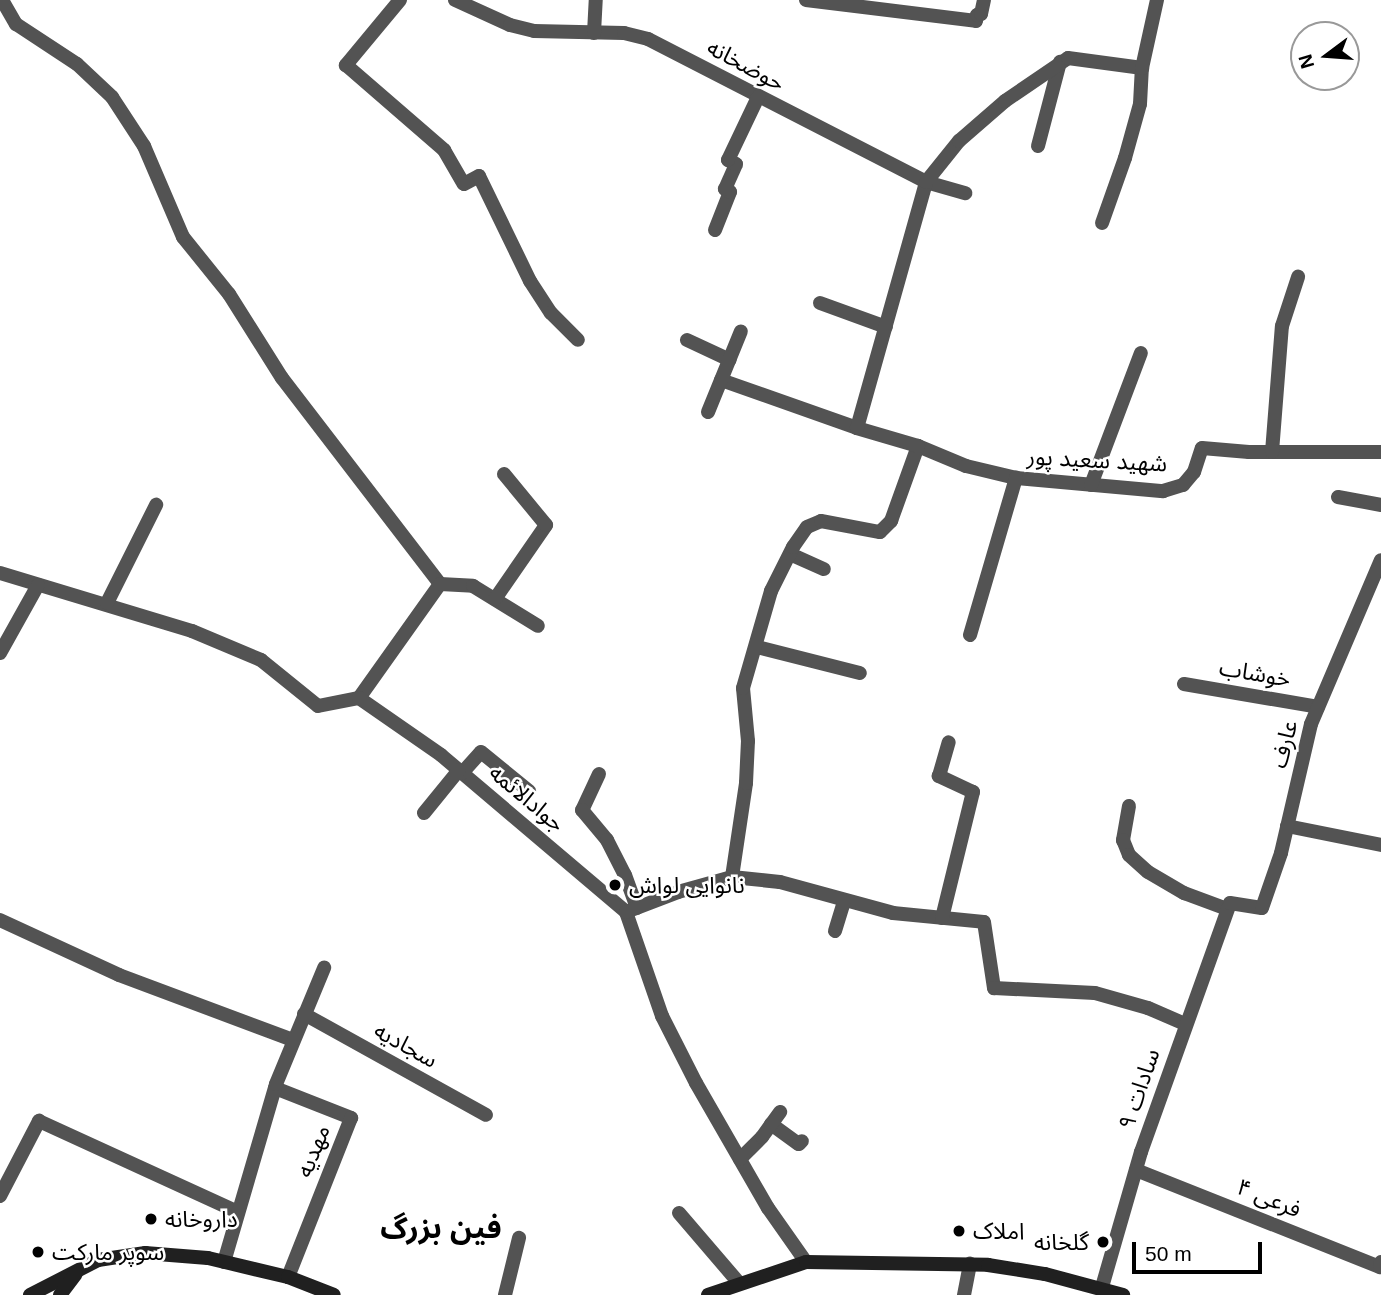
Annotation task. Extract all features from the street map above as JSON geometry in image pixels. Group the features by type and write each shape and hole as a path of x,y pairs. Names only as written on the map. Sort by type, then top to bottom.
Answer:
{"main road":[{"path":"30,1295 80,1268 112,1255 130,1253 187,1255 224,1262 288,1277 334,1295"},
{"path":"708,1295 806,1262 970,1264 1045,1274 1102,1287 1123,1295"},
{"path":"60,1295 80,1268"}],"street":[{"path":"2,0 16,24 77,64 112,97 144,146 183,237 229,294 282,378 440,584 473,586 538,626"},
{"path":"400,0 346,65 444,149 464,184 479,176 530,281 551,313 578,340"},
{"name":"حوضخانه","path":"455,0 510,25 534,31 624,33 648,39 926,182 965,193"},
{"path":"594,33 596,0"},
{"path":"806,0 976,21 976,15 981,14 984,0"},
{"path":"1102,223 1125,158 1140,104 1142,68 1157,0"},
{"path":"857,428 926,182 959,141 1005,101 1060,62 1068,58 1142,68"},
{"path":"1038,146 1060,62"},
{"path":"715,230 730,192 725,189 737,164 728,160 758,97"},
{"path":"1272,452 1282,326 1298,277"},
{"path":"820,303 886,327"},
{"path":"708,412 741,331"},
{"path":"687,340 730,360"},
{"path":"1091,485 1141,353"},
{"name":"شهید سعید پور","path":"721,380 857,428 918,446 967,466 1016,478 1163,491 1183,485 1194,472 1202,448 1272,452 1381,452"},
{"path":"732,877 746,783 748,741 743,688 771,591 807,527 821,521 880,532 891,521 918,446"},
{"path":"495,599 546,525 504,474"},
{"path":"971,635 1016,478"},
{"path":"1338,497 1381,505"},
{"path":"107,603 156,505"},
{"path":"790,554 824,569"},
{"name":"عارف","path":"1227,909 1230,903 1262,908 1287,826 1311,724 1381,560"},
{"path":"0,573 107,603 192,631 261,660 318,706 359,698 440,584"},
{"path":"0,653 38,585"},
{"path":"757,647 860,673"},
{"name":"خوشاب","path":"1184,684 1318,707"},
{"name":"جوادالائمه","path":"359,698 461,772 632,910"},
{"path":"942,918 973,792 939,776 948,742"},
{"path":"424,813 481,752 528,791"},
{"path":"599,774 582,810 607,840 625,874 632,910 662,1016 696,1083 768,1208 806,1262"},
{"path":"1129,806 1123,840 1129,855 1179,898 1227,909"},
{"path":"1287,826 1381,845"},
{"path":"632,910 732,877 780,881 893,913 984,922 993,988 1095,993 1149,1008 1185,1024"},
{"path":"835,931 844,901"},
{"name":"سادات ۹","path":"1102,1287 1136,1170 1227,909"},
{"path":"0,920 119,975 293,1040"},
{"path":"224,1262 275,1088 324,968"},
{"name":"سجادیه","path":"304,1014 486,1115"},
{"name":"مهدیه","path":"275,1088 351,1118 288,1277"},
{"path":"740,1159 780,1112"},
{"path":"0,1196 39,1121 238,1212"},
{"path":"771,1125 799,1144 802,1141"},
{"name":"فرعی ۴","path":"1136,1170 1380,1267 1381,1262"},
{"path":"679,1213 730,1289"},
{"path":"505,1295 519,1238"},
{"path":"964,1295 970,1264"}],"place":[{"name":"نانوایی لواش","path":"615,885"},
{"name":"داروخانه","path":"151,1219"},
{"name":"املاک","path":"959,1231"},
{"name":"گلخانه","path":"1103,1242"},
{"name":"سوپر مارکت","path":"38,1252"}],"district":[{"name":"فین بزرگ","path":"441,1228"}]}
